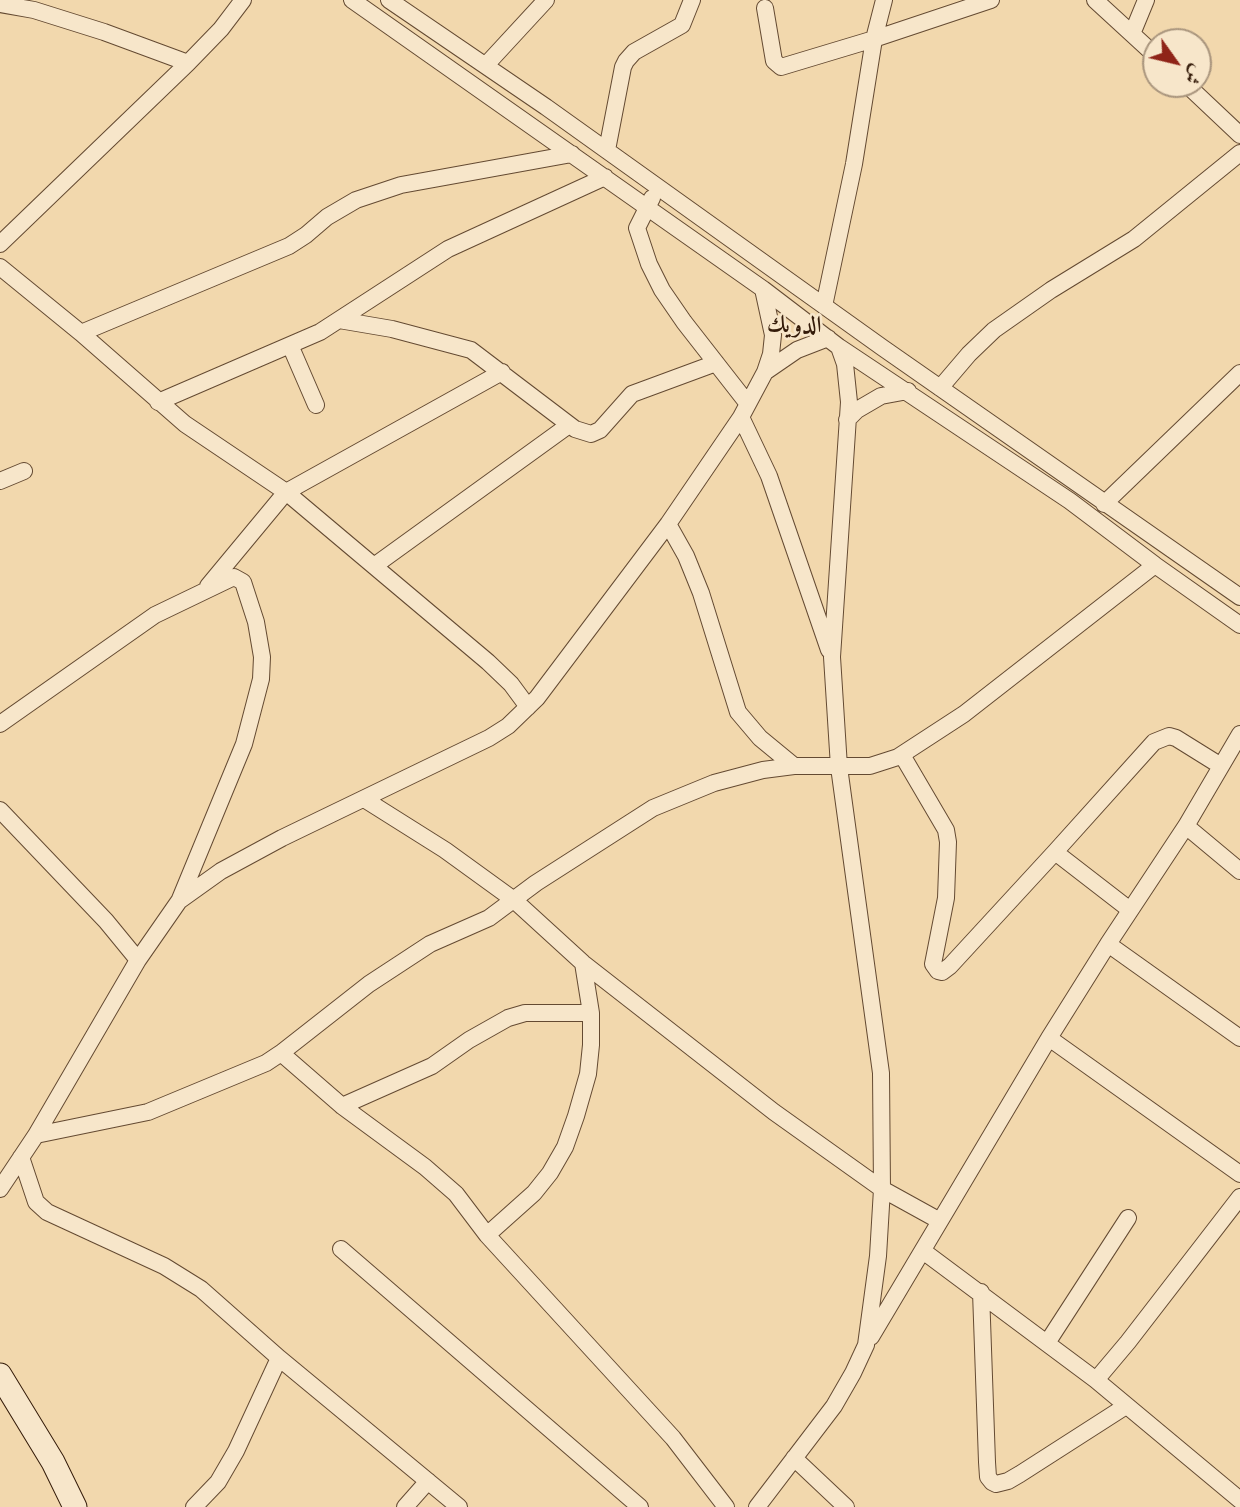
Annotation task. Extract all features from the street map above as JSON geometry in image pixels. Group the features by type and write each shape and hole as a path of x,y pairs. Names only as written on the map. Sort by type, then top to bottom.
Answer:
{"street":[{"path":"0,244 188,63 221,29 243,0"},
{"path":"352,0 763,289 833,342 1070,501 1240,625"},
{"path":"389,0 486,65 1104,504 1240,597"},
{"path":"486,65 546,0"},
{"path":"607,150 626,61 634,52 682,25 692,0"},
{"path":"824,306 854,164 874,39 884,0"},
{"path":"765,8 774,61 781,67 991,0"},
{"path":"1095,0 1142,43"},
{"path":"1132,34 1146,0"},
{"path":"0,5 46,14 188,63"},
{"path":"1201,98 1240,135"},
{"path":"940,388 994,330 1042,296 1134,239 1240,153"},
{"path":"81,333 289,246 327,217 356,200 401,186 572,154"},
{"path":"158,402 320,332 448,249 605,177"},
{"path":"659,187 646,207 637,233 662,290 716,363 744,410 832,657"},
{"path":"0,267 185,424 286,492 488,662 511,684 528,707"},
{"path":"179,901 221,870 489,738 508,726 528,707 556,674 668,524 744,410 765,372 771,354 773,335 763,289"},
{"path":"339,320 392,329 463,347 481,356 575,429 594,434 632,394 716,363"},
{"path":"765,372 797,350 833,342"},
{"path":"833,342 848,383 832,657 839,767 879,1049 882,1103 883,1189 878,1256 866,1345"},
{"path":"290,345 316,405"},
{"path":"205,590 286,492 502,372"},
{"path":"1104,504 1240,373"},
{"path":"847,420 862,406 881,396 908,391"},
{"path":"953,422 966,406"},
{"path":"374,566 569,425"},
{"path":"0,481 24,471"},
{"path":"668,524 686,556 701,593 738,712 761,738 794,766"},
{"path":"36,1135 148,1112 266,1063 388,971 430,944 489,918 593,845 666,802 714,783 763,770 794,766 870,766 902,755 964,714 1155,565"},
{"path":"0,724 155,615 234,578 243,582 256,622 262,665 244,744 179,901 138,960 36,1135 0,1189"},
{"path":"757,1507 834,1406 866,1345 1049,1038 1186,826 1240,733"},
{"path":"902,755 946,830 946,898 933,964 938,971 950,966 1154,743 1169,736 1177,738 1221,766"},
{"path":"364,799 445,850 514,900 583,963 774,1112 883,1189 940,1221"},
{"path":"0,810 106,921 138,960"},
{"path":"1186,826 1240,871"},
{"path":"1055,852 1130,910"},
{"path":"1108,944 1240,1038"},
{"path":"487,1235 534,1193 565,1147 587,1074 591,1045 590,1013 583,963"},
{"path":"342,1106 432,1066 469,1040 508,1018 525,1013 590,1013"},
{"path":"1049,1038 1240,1174"},
{"path":"281,1053 342,1106 425,1167 456,1194 487,1235 673,1438 726,1507"},
{"path":"21,1157 36,1202 47,1212 164,1266 201,1289 279,1358 459,1507"},
{"path":"1096,1380 1240,1197"},
{"path":"1047,1343 1128,1218"},
{"path":"341,1249 640,1507"},
{"path":"923,1251 1096,1380 1236,1497"},
{"path":"981,1292 986,1448 988,1477 992,1482 996,1484 1020,1474 1126,1405"},
{"path":"194,1507 218,1482 236,1451 279,1358"},
{"path":"0,1375 53,1462 75,1507"},
{"path":"794,1458 846,1507"},
{"path":"405,1507 428,1480"}],"district":[{"name":"الدويك","path":"794,328"}]}
